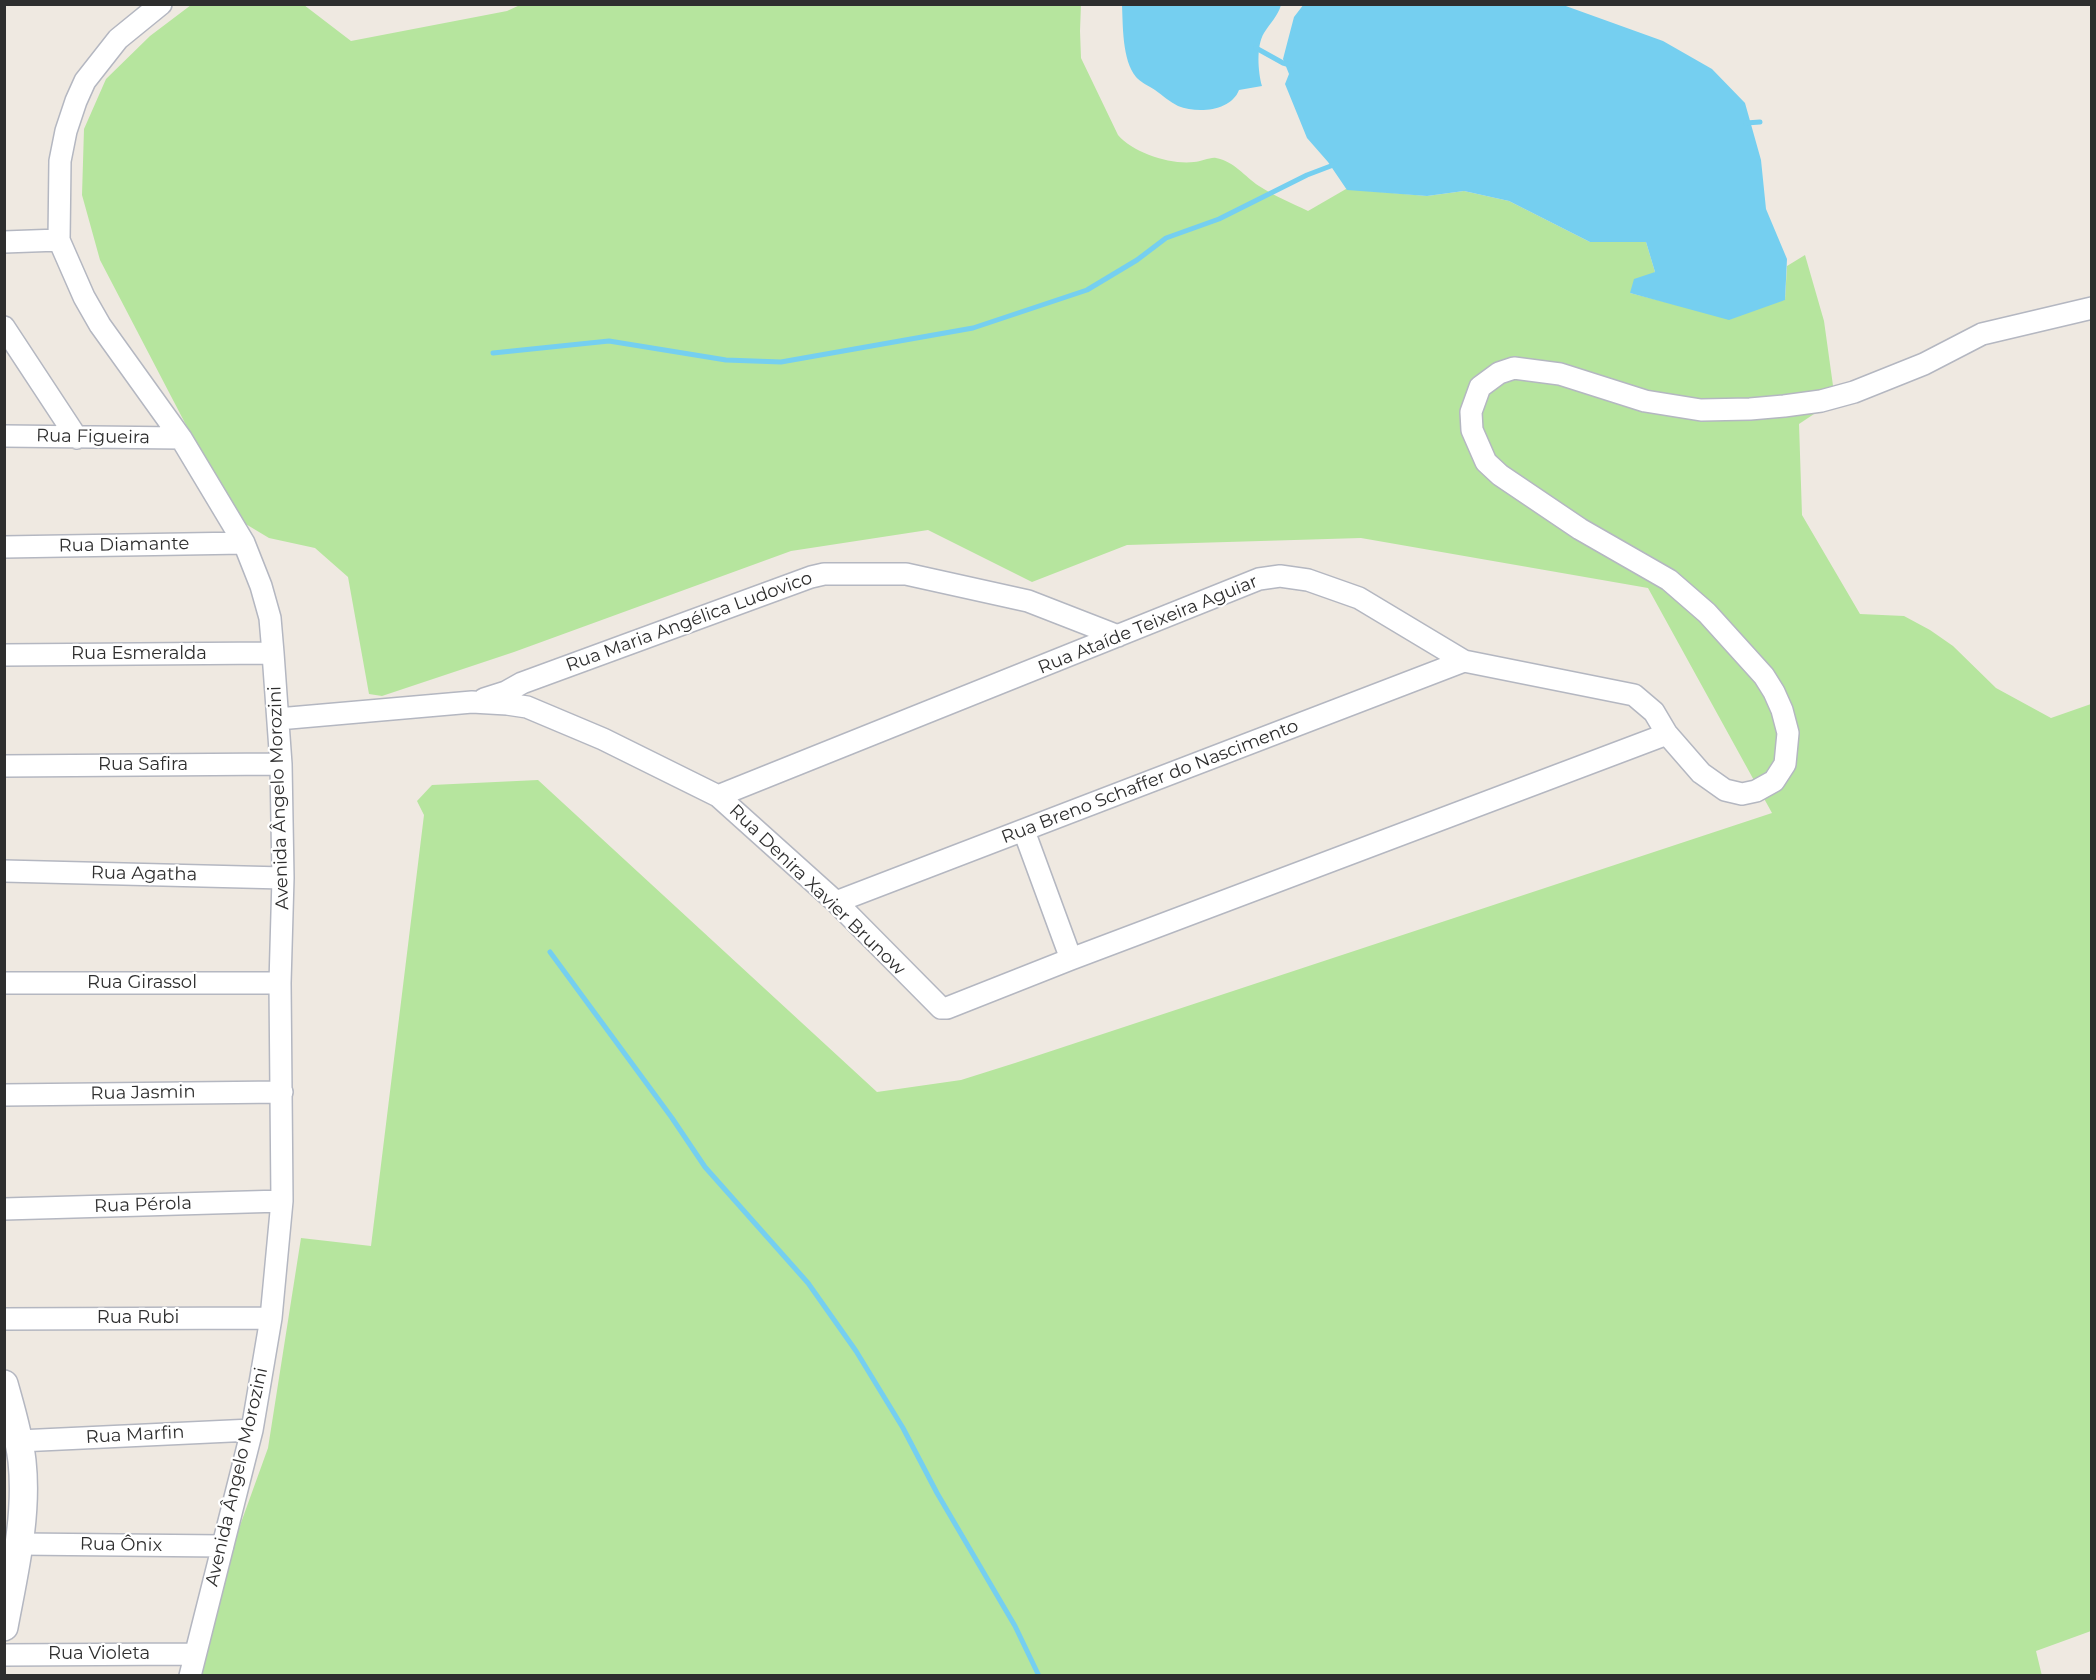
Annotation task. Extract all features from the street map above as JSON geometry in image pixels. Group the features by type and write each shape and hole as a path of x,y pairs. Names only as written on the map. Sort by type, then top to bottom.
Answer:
{"street":[{"name":"Avenida Ângelo Morozini","path":"161,4 118,39 86,81 75,101 60,161 58,240 84,297 100,325 181,438 244,543 267,602 273,653 281,764 283,878 280,983 282,1201 271,1318 252,1430 190,1676"},
{"path":"4,242 58,240"},
{"name":"Rua Ataíde Teixeira Aguiar","path":"718,796 1259,579 1280,576 1308,580 1359,598 1464,661 1634,694 1654,712 1666,734 1701,773 1725,790 1742,794 1756,792 1774,781 1785,764 1788,733 1782,710 1764,676 1707,613 1669,580 1580,529 1500,475 1486,462 1472,430 1471,412 1480,387 1498,373 1514,368 1560,374 1644,401 1701,410 1784,406 1821,401 1854,392 1924,364 1982,334 2091,308"},
{"path":"4,327 77,438"},
{"name":"Rua Figueira","path":"4,436 181,438"},
{"name":"Rua Diamante","path":"4,547 244,543"},
{"name":"Rua Maria Angélica Ludovico","path":"472,702 506,693 522,683 824,574 906,574 1028,601 1118,636"},
{"name":"Rua Esmeralda","path":"4,655 273,653"},
{"name":"Rua Breno Schaffer do Nascimento","path":"836,902 1464,661"},
{"name":"Rua Denira Xavier Brunow","path":"278,719 472,702 527,707 603,739 718,796 836,902 941,1008 947,1008 1071,959"},
{"path":"1024,831 1071,959 1666,734"},
{"name":"Rua Safira","path":"4,766 281,764"},
{"name":"Rua Agatha","path":"4,871 283,878"},
{"name":"Rua Girassol","path":"4,982 280,983"},
{"name":"Rua Jasmin","path":"4,1095 282,1092"},
{"name":"Rua Pérola","path":"4,1209 282,1201"},
{"name":"Rua Rubi","path":"4,1319 271,1318"},
{"path":"4,1384 19,1441 23,1495 19,1544 4,1627"},
{"name":"Rua Marfin","path":"19,1441 252,1430"},
{"name":"Rua Ônix","path":"19,1544 223,1546"},
{"name":"Rua Violeta","path":"4,1655 194,1654"}],"green space":[{"path":"1081,4 1081,58 1118,135 1133,147 1164,160 1197,162 1214,158 1222,160 1234,166 1265,190 1308,211 1346,189 1427,196 1464,191 1509,201 1590,242 1646,242 1655,272 1630,293 1681,306 1785,300 1787,266 1805,255 1824,321 1835,400 1799,424 1802,515 1860,614 1904,616 1930,630 1953,646 1996,688 2051,718 2091,704 2091,1631 2036,1651 2042,1676 194,1675 199,1639 268,1448 301,1238 371,1246 424,815 417,801 432,785 538,780 877,1092 961,1080 1772,813 1648,588 1361,538 1127,545 1032,582 928,530 791,551 514,652 382,696 369,694 348,577 315,548 269,538 234,517 100,260 82,195 84,129 106,79 150,36 191,5 304,5 351,41 507,11 520,5"}],"water":[{"path":"1304,4 1563,5 1663,41 1712,69 1745,103 1761,160 1766,209 1787,259 1785,300 1729,320 1630,293 1634,279 1655,272 1646,242 1590,242 1509,201 1464,191 1427,196 1347,190 1328,162 1307,138 1285,84 1289,74 1283,59 1294,17"},
{"path":"1122,5 1281,5 1261,38 1259,67 1262,86 1239,90 1229,102 1213,109 1195,110 1178,106 1140,81 1131,70 1124,42"}],"waterway":[{"path":"1256,48 1290,65"},
{"path":"1746,123 1760,122"},
{"path":"493,353 609,341 726,360 781,362 973,328 1087,290 1137,260 1166,238 1219,219 1307,175 1336,164"},
{"path":"550,952 672,1118 705,1167 808,1283 856,1351 903,1428 937,1493 1015,1626 1039,1676"}]}
